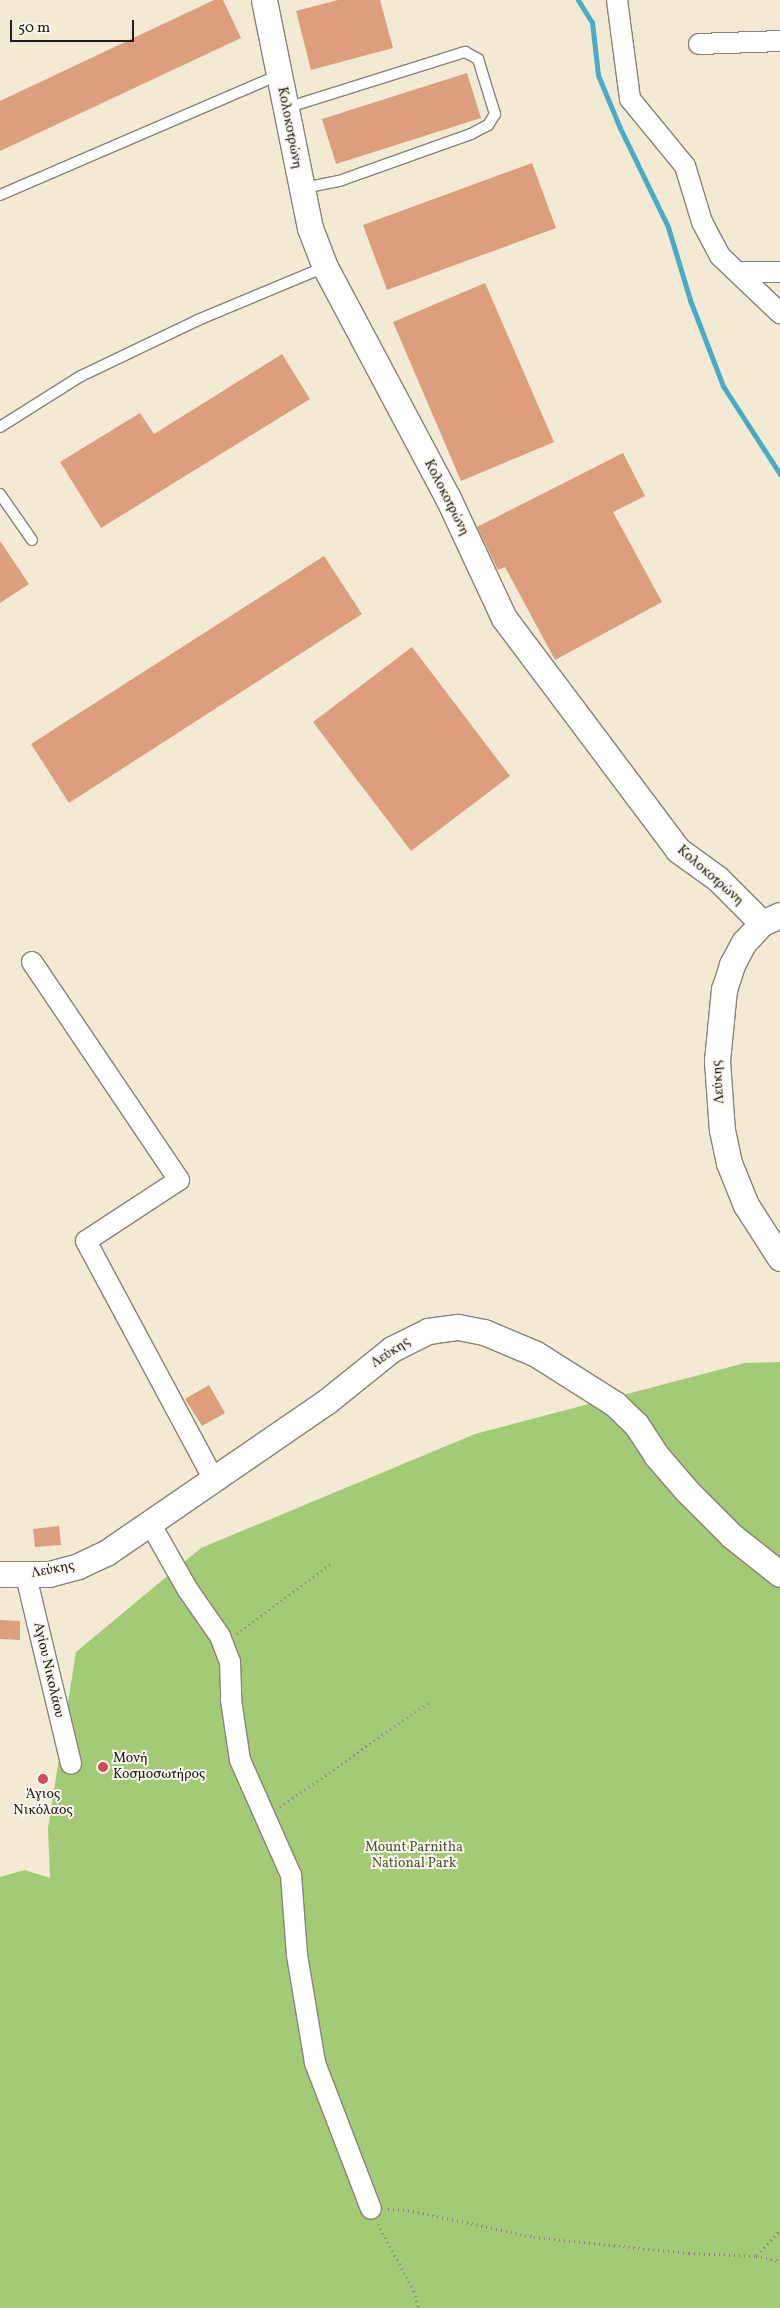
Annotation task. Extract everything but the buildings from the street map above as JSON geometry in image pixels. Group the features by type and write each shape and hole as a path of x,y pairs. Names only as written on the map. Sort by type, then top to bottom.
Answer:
{"street":[{"name":"Κολοκοτρώνη","path":"264,0 310,228 325,267 448,498 504,618 678,850 771,919"},
{"path":"617,0 630,99 685,166 702,222 720,256 780,314"},
{"path":"699,44 780,41"},
{"path":"738,272 780,272"},
{"name":"Λεύκης","path":"771,919 744,942 724,989 717,1061 722,1130 729,1163 746,1205 780,1258"},
{"path":"32,962 179,1180 86,1241 214,1480"},
{"name":"Λεύκης","path":"0,1574 26,1576 78,1566 106,1553 151,1525 326,1402 392,1349 428,1331 458,1327 484,1332 536,1354 615,1404 636,1424 656,1455 687,1491 732,1536 780,1574"},
{"path":"151,1525 223,1644 230,1662 231,1700 240,1760 291,1874 297,1955 315,2063 371,2209"},
{"name":"Αγίου Νικολάου","path":"26,1576 71,1764"}],"lane":[{"path":"285,109 465,52 478,59 495,114 488,125 471,134 339,181 301,188"},
{"path":"0,195 278,75"},
{"path":"0,427 81,376 198,320 325,267"},
{"path":"0,494 32,540"}],"path":[{"path":"223,1644 331,1564"},
{"path":"265,1818 431,1701"},
{"path":"419,2308 414,2291 371,2209 408,2210 534,2237 689,2253 756,2256 780,2261"},
{"path":"756,2256 780,2230"}],"green space":[{"name":"Mount Parnitha National Park","path":"780,1362 780,2308 0,2308 0,1877 25,1870 50,1878 48,1828 76,1652 201,1548 475,1434 745,1363"}],"waterway":[{"path":"578,0 592,22 598,75 620,128 668,227 690,300 723,386 780,474"}],"place":[{"name":"Μονή Κοσμοσωτήρος","path":"103,1767"},
{"name":"Άγιος Νικόλαος","path":"43,1779"}]}
